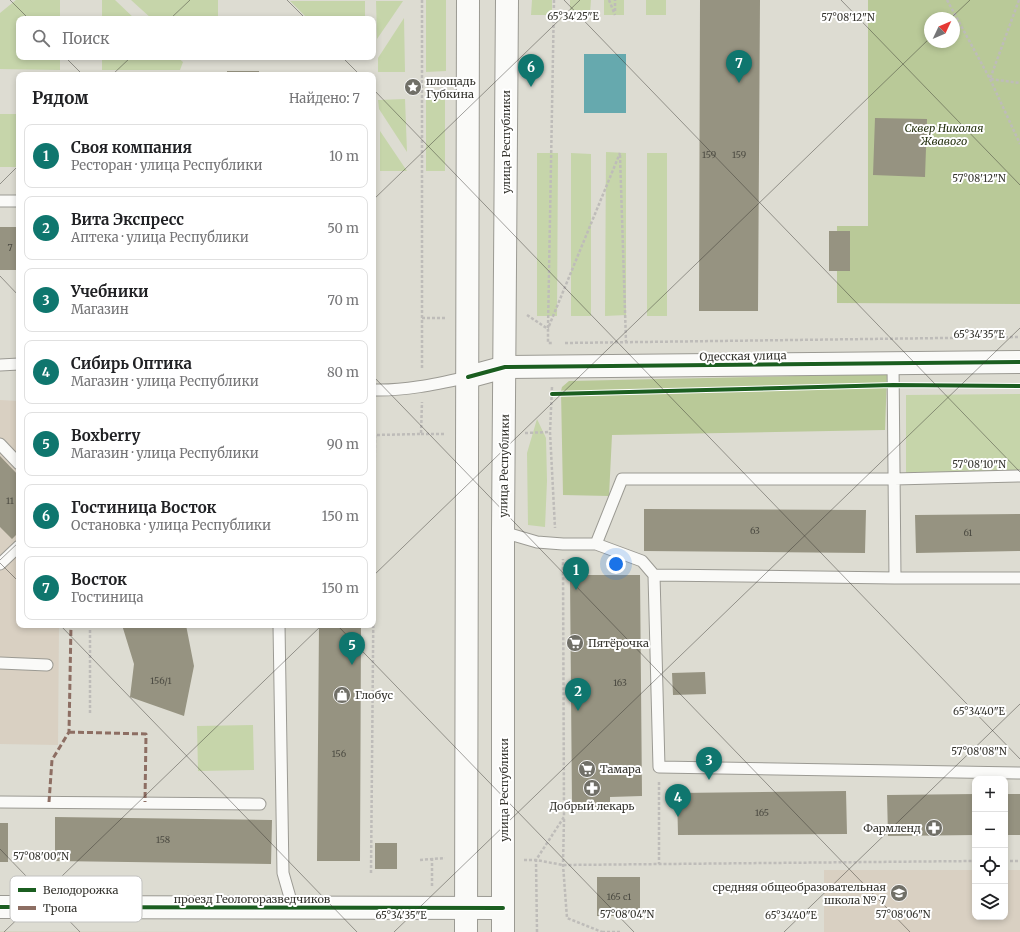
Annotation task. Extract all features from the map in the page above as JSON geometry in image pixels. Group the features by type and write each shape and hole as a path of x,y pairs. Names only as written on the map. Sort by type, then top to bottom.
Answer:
{"main road":[{"path":"466,932 468,0"},
{"name":"улица Республики","path":"503,932 503,532 507,0"},
{"name":"Одесская улица","path":"468,377 505,367 1020,362"},
{"name":"проезд Геологоразведчиков","path":"0,907 10,907"},
{"name":"проезд Геологоразведчиков","path":"142,907 503,908"}],"lane":[{"path":"0,201 16,201"},
{"path":"0,365 16,364"},
{"path":"893,364 895,578"},
{"path":"376,390 422,387 468,377"},
{"path":"0,444 16,461"},
{"path":"596,544 622,479 894,479 1020,476"},
{"path":"503,532 537,542 596,544 642,561 654,575 659,767 1020,773"},
{"path":"0,564 16,549"},
{"path":"654,575 1020,578"},
{"path":"280,628 283,872 293,908"},
{"path":"0,664 46,664"},
{"path":"0,802 260,804"}],"path":[{"path":"422,0 423,178"},
{"path":"554,0 548,343 556,343"},
{"path":"610,0 615,15 615,0"},
{"path":"947,0 990,79 1020,144"},
{"path":"990,79 1019,0"},
{"path":"990,79 1020,83"},
{"path":"548,329 620,153 626,342"},
{"path":"505,316 528,315 548,329"},
{"path":"564,343 1020,337"},
{"path":"620,932 602,932 567,918 563,865 563,544 555,527 550,432 552,394 782,388"},
{"path":"90,628 90,714"},
{"path":"371,873 373,628"},
{"path":"659,767 659,864"},
{"path":"537,932 536,860 564,817"},
{"path":"536,860 563,865 972,861"},
{"path":"1008,861 1020,861"}],"shaded area":[{"path":"0,400 16,401 16,628 59,628 58,745 0,744"},
{"name":"средняя общеобразовательная школа № 7","path":"824,870 972,870 972,920 1008,920 1008,870 1020,870 1020,932 824,932"},
{"path":"0,931 237,932 0,932"}],"green space":[{"path":"16,0 60,0 60,16 16,16 16,60 60,60 60,70 0,69 0,13"},
{"path":"102,0 115,0 132,16 102,16"},
{"path":"131,0 218,0 218,16 149,16"},
{"path":"426,0 446,0 446,71 426,72"},
{"path":"532,0 552,0 552,15 531,15"},
{"path":"570,0 591,0 590,14 570,14"},
{"path":"604,0 624,0 624,15 604,15"},
{"path":"646,0 666,0 666,15 646,15"},
{"name":"Сквер Николая Жвавого","path":"868,0 1020,0 1020,304 837,303 837,226 868,226"},
{"path":"290,1 365,1 365,16 305,16"},
{"path":"376,1 403,1 377,39"},
{"path":"404,18 405,72 378,72 378,58"},
{"path":"102,60 181,60 183,62 180,70 102,70"},
{"path":"405,99 407,152 379,109 378,100"},
{"path":"426,99 445,99 445,171 426,171"},
{"path":"0,114 16,114 16,167 0,167"},
{"path":"380,131 407,171 380,171"},
{"path":"606,152 626,153 626,315 605,316"},
{"path":"537,153 558,153 557,316 537,316"},
{"path":"571,153 591,154 591,316 571,316"},
{"path":"647,153 667,153 667,316 647,316"},
{"path":"887,374 885,430 612,435 609,496 563,495 561,391 562,387 569,381"},
{"path":"1020,394 1020,475 906,475 906,395"},
{"path":"537,419 546,438 547,481 545,527 528,525 527,453"},
{"path":"253,725 254,770 198,771 197,726"}],"water":[{"path":"584,54 626,54 626,113 584,113"}],"building":[{"path":"700,0 760,0 758,311 699,311"},
{"path":"227,71 259,71 259,72"},
{"path":"875,118 927,119 925,177 873,175"},
{"path":"0,227 16,227 16,270 0,270"},
{"path":"829,231 850,231 850,271 829,271"},
{"path":"0,456 16,473 16,535 12,539 0,527"},
{"path":"644,509 866,510 865,553 644,551"},
{"path":"1020,514 1020,551 916,553 915,515"},
{"path":"570,575 640,575 642,796 610,797 610,807 572,807"},
{"path":"123,628 187,628 194,666 184,716 130,697 134,664"},
{"path":"319,628 361,628 360,861 317,861"},
{"path":"705,672 706,694 673,695 672,673"},
{"path":"846,791 847,834 678,835 677,793"},
{"path":"972,794 972,835 888,836 887,795"},
{"path":"1008,794 1020,794 1020,835 1008,835"},
{"path":"55,817 272,820 271,864 55,861"},
{"path":"0,823 8,823 8,862 0,862"},
{"path":"375,843 397,843 397,869 375,869"},
{"path":"597,877 640,877 640,916 597,916"}],"marked path":[{"path":"49,802 52,760 69,732 71,628"},
{"path":"69,732 146,734 145,802"}],"cycle path":[{"path":"468,377 505,367 1020,362"},
{"path":"552,394 893,385 1020,386"},
{"path":"0,907 10,907"},
{"path":"142,907 503,908"}],"place":[{"name":"Восток","path":"739,83"},
{"name":"площадь Губкина","path":"413,87"},
{"name":"Гостиница Восток","path":"531,87"},
{"name":"Своя компания","path":"576,590"},
{"name":"Пятёрочка","path":"575,643"},
{"name":"Boxberry","path":"352,665"},
{"name":"Глобус","path":"342,695"},
{"name":"Вита Экспресс","path":"578,711"},
{"name":"Тамара","path":"587,769"},
{"name":"Учебники","path":"709,780"},
{"name":"Добрый лекарь","path":"592,788"},
{"name":"Сибирь Оптика","path":"678,817"},
{"name":"Фармленд","path":"934,828"},
{"name":"средняя общеобразовательная школа № 7","path":"899,893"}]}
